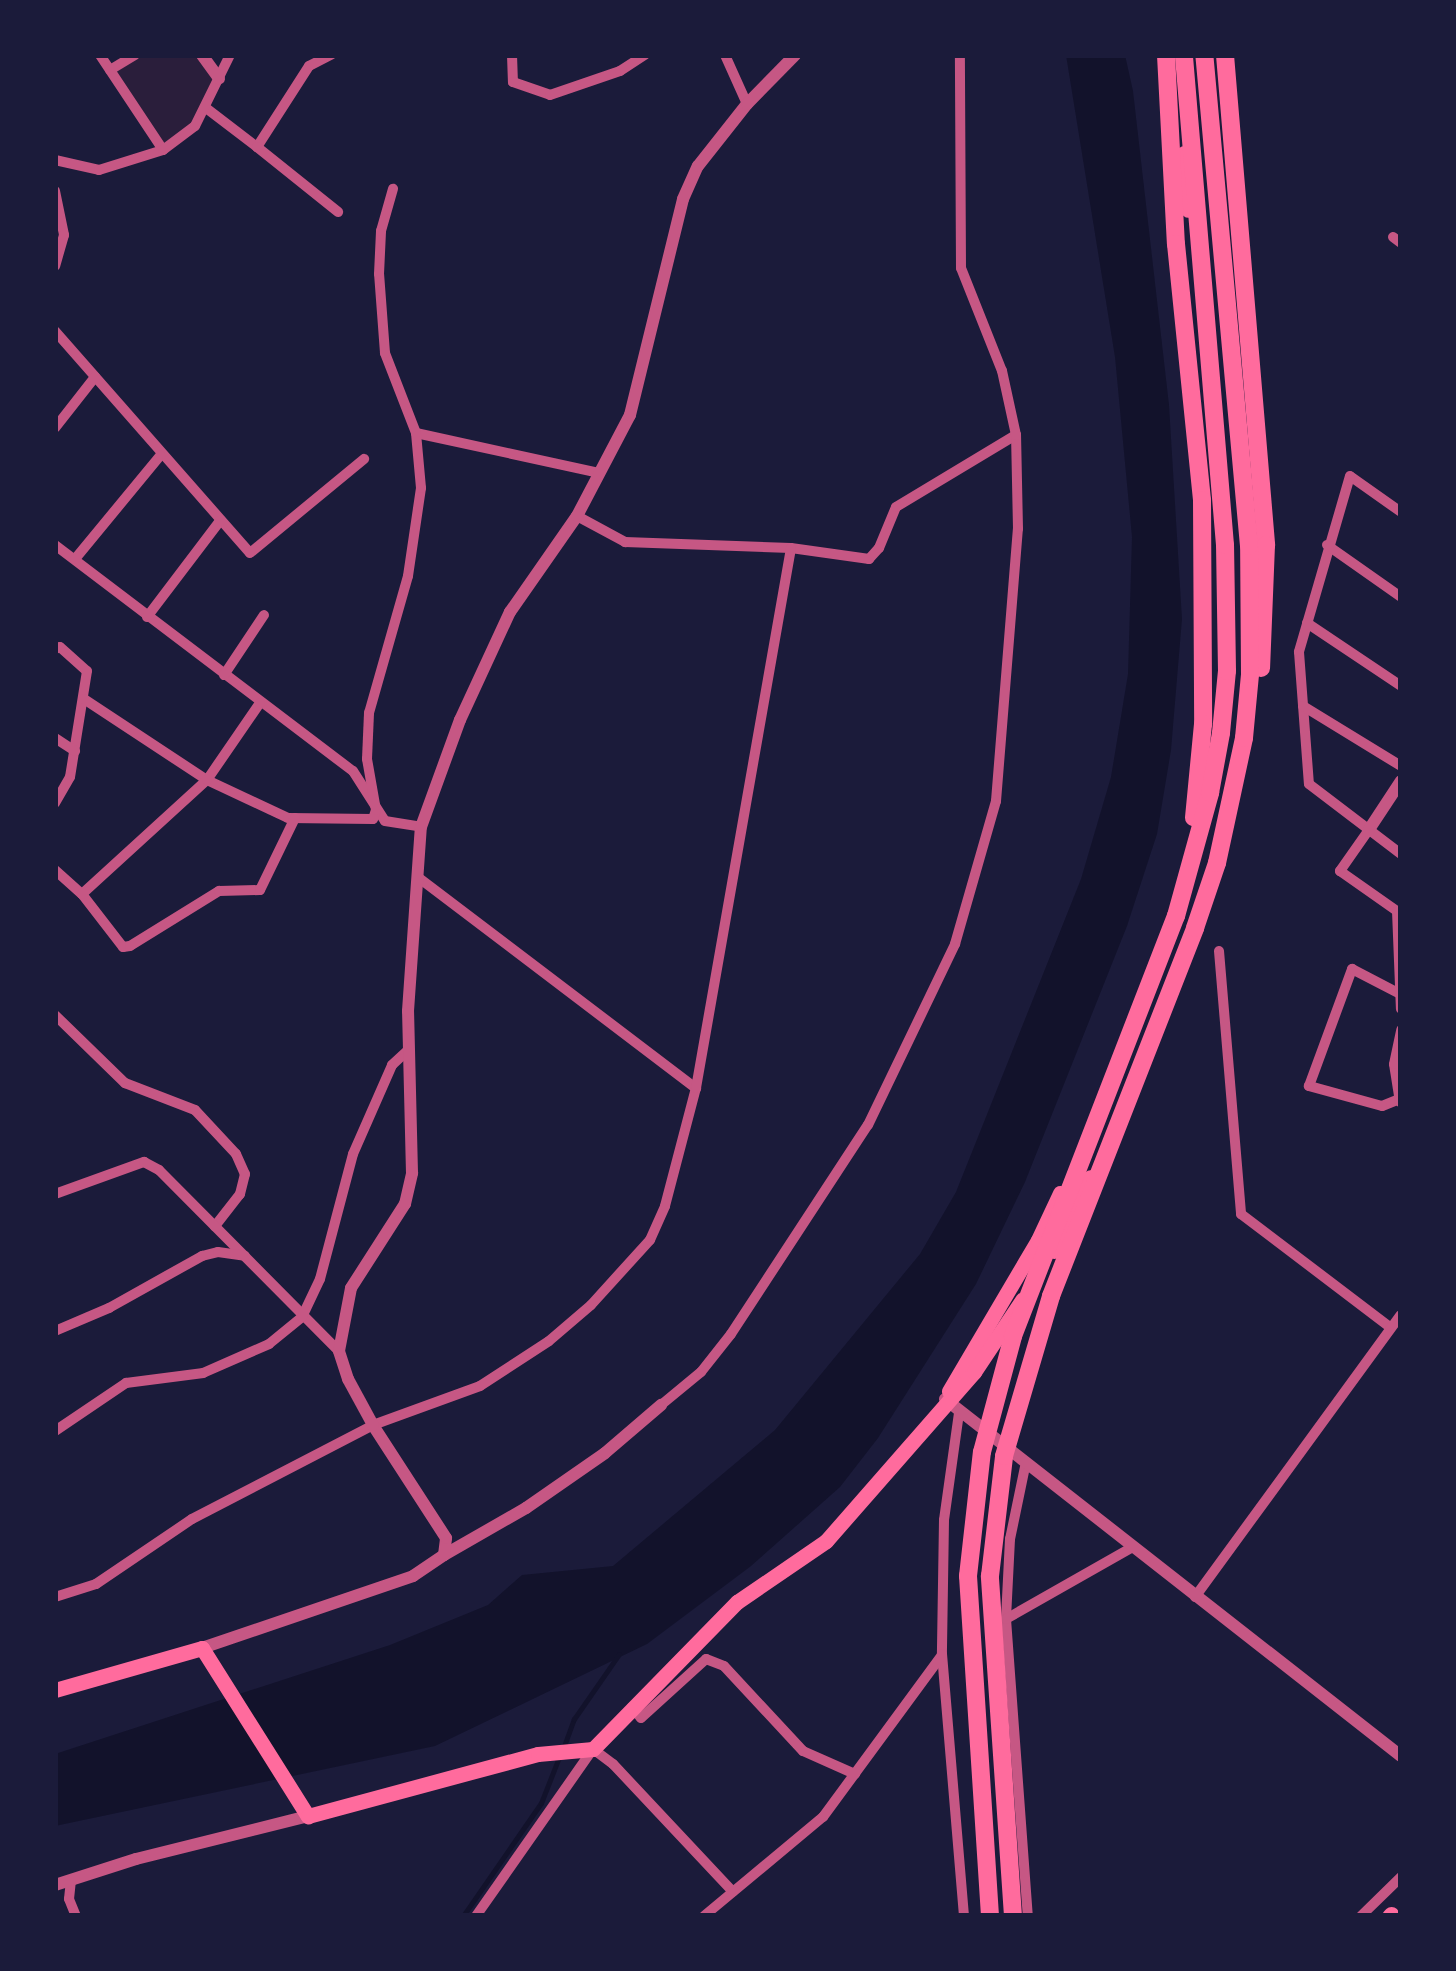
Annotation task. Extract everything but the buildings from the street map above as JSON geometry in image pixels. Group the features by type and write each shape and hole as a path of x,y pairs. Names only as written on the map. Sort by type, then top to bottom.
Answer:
{"highway":[{"path":"1166,55 1179,266 1202,500 1203,724 1191,853"},
{"path":"989,1912 968,1576 982,1452 1013,1336 1169,934 1210,793 1221,733 1228,607 1182,55"},
{"path":"1207,55 1251,610 1244,738 1217,863"},
{"path":"1013,1916 990,1576 1004,1456 1045,1312 1176,980 1239,802 1264,631 1266,545 1225,55"}],"main road":[{"path":"946,1399 1038,1240 1127,1051 1184,889 1216,742 1222,625 1216,488 1186,180 1182,55"},
{"path":"55,1690 204,1652 303,1810 538,1754 593,1749 737,1602 826,1540 946,1399 974,1372 1049,1261 1154,1045 1216,872 1234,801 1249,705 1252,548 1207,55"}],"street":[{"path":"100,55 162,150"},
{"path":"110,70 135,55"},
{"path":"202,55 218,78"},
{"path":"55,160 98,170 162,150 194,127 230,55"},
{"path":"257,147 308,66 331,55"},
{"path":"512,55 514,82 550,94 620,71 645,55"},
{"path":"725,55 747,104"},
{"path":"444,1556 446,1538 373,1426 348,1380 340,1352 351,1288 405,1204 412,1173 409,1049 421,827 460,720 510,612 577,516 630,415 644,371 683,199 698,166 747,104 795,55"},
{"path":"204,1652 413,1576 526,1508 604,1453 701,1372 731,1334 868,1125 955,944 996,801 1018,529 1016,435 1002,371 961,268 960,55"},
{"path":"206,108 338,212"},
{"path":"55,190 60,234 55,266"},
{"path":"84,699 207,780 296,818 372,819 376,810 367,759 369,713 408,576 421,488 416,432 385,353 381,231 394,190"},
{"path":"55,331 160,456 250,553 364,459"},
{"path":"55,428 95,377"},
{"path":"416,432 599,473"},
{"path":"577,516 625,542 791,548 869,558 879,548 896,507 1016,435"},
{"path":"75,559 160,456"},
{"path":"1401,512 1350,476 1299,652 1309,784 1401,854"},
{"path":"147,617 220,521"},
{"path":"55,545 353,771 385,821 421,827"},
{"path":"1327,546 1401,597"},
{"path":"55,1597 96,1584 192,1519 373,1426 480,1386 549,1341 591,1304 650,1240 666,1206 696,1088 791,548"},
{"path":"224,676 264,615"},
{"path":"1307,623 1401,686"},
{"path":"55,648 60,647 88,672 70,777 55,803"},
{"path":"82,894 207,780 260,703"},
{"path":"1303,706 1401,766"},
{"path":"55,738 76,752"},
{"path":"1401,780 1340,871 1397,912 1401,1009"},
{"path":"55,870 82,894 124,946 130,946 219,891 260,890 296,818"},
{"path":"419,878 696,1088"},
{"path":"1219,951 1241,1214 1391,1328"},
{"path":"1400,994 1352,969 1309,1086 1382,1106 1399,1102 1394,1064 1401,1030"},
{"path":"55,1015 114,1075 195,1110 236,1154 245,1174 240,1194 215,1226"},
{"path":"55,1430 126,1383 203,1373 269,1344 302,1317 320,1279 352,1154 392,1065 409,1049"},
{"path":"55,1194 144,1162 159,1170 340,1352"},
{"path":"55,1330 110,1308 202,1256 218,1252 246,1256"},
{"path":"1196,1597 1401,1316"},
{"path":"946,1399 1131,1548 1401,1756"},
{"path":"959,1413 944,1520 942,1654 964,1916"},
{"path":"1026,1462 1010,1539 1006,1619 1028,1916"},
{"path":"1006,1619 1131,1548"},
{"path":"704,1916 823,1818 942,1654"},
{"path":"632,1707 641,1718 706,1659 724,1666 803,1751 855,1774"},
{"path":"476,1916 593,1749 613,1764 732,1892"},
{"path":"55,1885 303,1810"},
{"path":"1361,1916 1401,1876"},
{"path":"71,1880 69,1900 76,1916"}],"shaded area":[{"path":"135,55 202,55 219,78 195,126 163,150 110,70"},
{"path":"1066,55 1125,55 1133,91 1169,405 1182,619 1171,750 1157,834 1127,926 1025,1182 976,1284 878,1438 840,1487 751,1566 647,1644 435,1746 55,1826 55,1754 390,1645 488,1605 522,1575 613,1566 775,1430 920,1254 956,1192 1081,879 1111,777 1128,674 1132,537 1115,357"}],"waterway":[{"path":"564,1746 574,1719 619,1654"},
{"path":"463,1916 541,1803 559,1757"}]}
